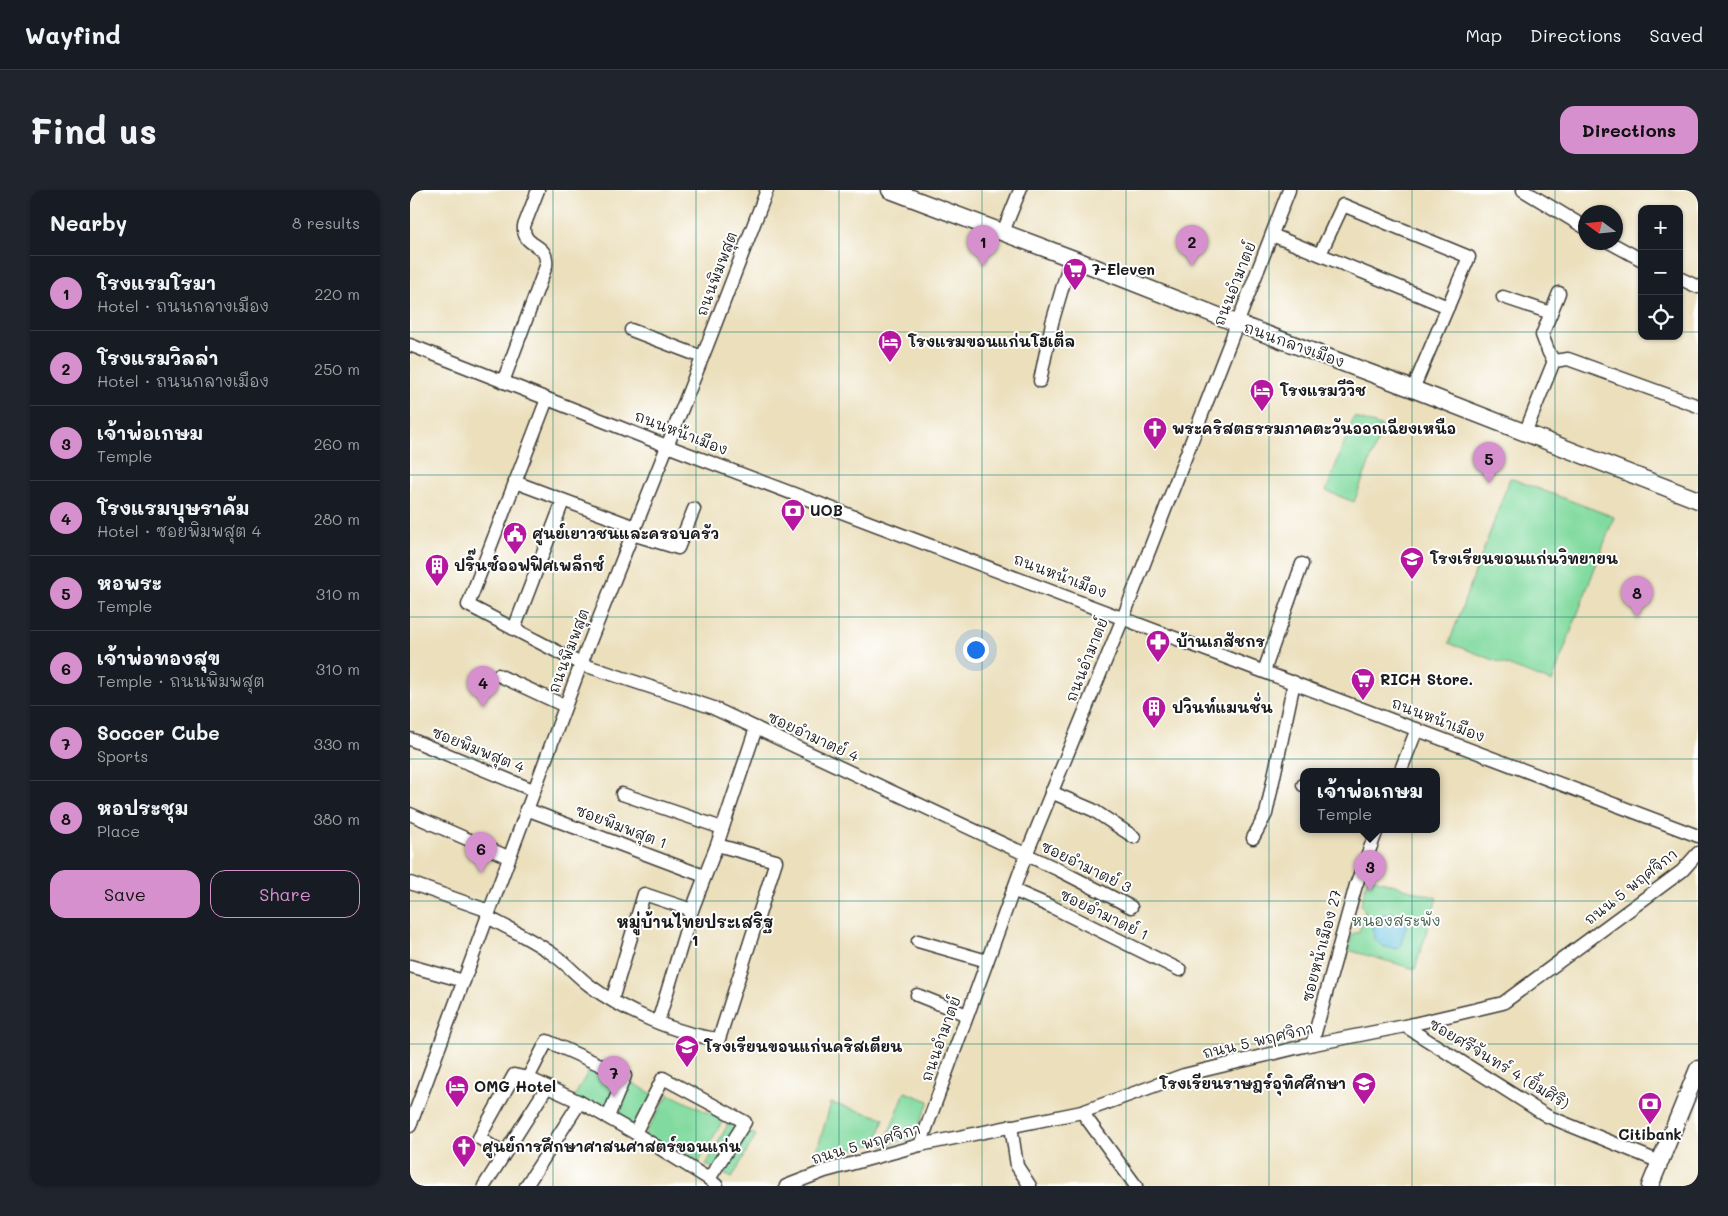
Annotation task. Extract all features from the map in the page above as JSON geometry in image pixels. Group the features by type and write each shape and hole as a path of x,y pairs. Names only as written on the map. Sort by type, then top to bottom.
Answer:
{"main road":[{"name":"ถนนกลางเมือง","path":"890,190 912,194 1003,232 1236,323 1413,389 1698,500"},
{"path":"1650,1186 1695,1084"}],"street":[{"path":"503,382 546,266 547,258 545,252 526,238 524,232 524,226 538,190"},
{"name":"ถนนพิมพสุต","path":"410,1126 414,1100 464,981 508,857 581,664 767,190"},
{"path":"1003,232 1020,190"},
{"name":"ถนนอำมาตย์","path":"920,1145 1012,890 1050,792 1122,618 1289,190"},
{"path":"1523,190 1578,223"},
{"path":"1320,254 1343,205 1469,257 1413,389"},
{"path":"1272,234 1448,307"},
{"path":"1623,250 1638,258"},
{"path":"1040,381 1052,323 1070,258"},
{"path":"1683,280 1698,288"},
{"path":"1554,361 1542,335 1559,293"},
{"path":"1503,296 1551,313"},
{"path":"631,330 702,357"},
{"name":"ถนนหน้าเมือง","path":"410,345 667,446 1698,836"},
{"path":"1554,361 1568,359 1698,406"},
{"path":"1525,433 1554,361"},
{"path":"547,399 515,482 678,548 694,509"},
{"name":"ซอยอำมาตย์ 4","path":"515,482 468,605 581,664 711,707 1026,855"},
{"path":"514,628 563,501"},
{"path":"1264,671 1302,564"},
{"path":"498,674 565,706"},
{"path":"1253,838 1266,814 1294,682"},
{"path":"658,1022 692,910 717,845 756,728"},
{"path":"1402,768 1417,730"},
{"name":"ซอยพิมพสุต 4","path":"410,739 533,790"},
{"path":"1050,792 1093,810 1134,837"},
{"path":"622,794 722,828"},
{"name":"ซอยพิมพสุต 1","path":"526,809 704,876"},
{"path":"410,814 508,857"},
{"name":"ซอยหน้าเมือง 27","path":"1312,1044 1356,885 1376,833"},
{"path":"410,883 488,914 554,955 589,985 612,1000 658,1022 701,1037 719,1039 776,861 717,845"},
{"name":"ถนน 5 พฤศจิกา","path":"786,1186 824,1172 920,1145 1082,1112 1184,1075 1312,1044 1405,1026 1503,1003 1682,871 1698,853"},
{"name":"ซอยอำมาตย์ 3","path":"1026,855 1131,907"},
{"name":"ซอยอำมาตย์ 1","path":"1012,890 1180,970"},
{"path":"612,1000 644,894 692,910"},
{"path":"918,941 987,961"},
{"path":"410,966 464,981"},
{"path":"917,995 967,1015"},
{"name":"ซอยศรีจันทร์ 4 (ยิ้มศิริ)","path":"1405,1026 1548,1116 1660,1162"},
{"path":"528,1078 547,1041 625,1076 608,1117"},
{"path":"504,1153 479,1138 514,1075 528,1078 608,1117 713,1182 745,1122 663,1078 635,1133"},
{"path":"484,1186 547,1087"},
{"path":"526,1186 580,1102"},
{"path":"1082,1112 1136,1186"},
{"path":"1011,1126 1017,1166 1030,1186"}],"green space":[{"path":"1354,417 1383,427 1354,502 1326,491"},
{"path":"1510,478 1614,517 1552,682 1449,643"},
{"name":"หนองสระพัง","path":"1368,877 1437,898 1415,969 1348,950 1352,934 1359,932 1365,910 1361,905"},
{"path":"594,1061 656,1096 634,1133 573,1099"},
{"path":"905,1092 929,1101 914,1137 883,1147"},
{"path":"669,1094 723,1120 698,1164 644,1135"},
{"path":"831,1103 884,1118 876,1144 815,1157"},
{"path":"729,1122 756,1135 732,1178 706,1165"}],"water":[{"path":"1391,912 1409,919 1399,949 1384,947 1374,939 1373,927 1378,915"}],"place":[{"name":"โรงแรมโรมา","path":"983,266"},
{"name":"โรงแรมวิลล่า","path":"1192,266"},
{"name":"7-Eleven","path":"1075,291"},
{"name":"โรงแรมขอนแก่นโฮเต็ล","path":"890,363"},
{"name":"โรงแรมวีวิช","path":"1262,412"},
{"name":"พระคริสตธรรมภาคตะวันออกเฉียงเหนือ","path":"1155,450"},
{"name":"หอพระ","path":"1489,483"},
{"name":"UOB","path":"793,532"},
{"name":"ศูนย์เยาวชนและครอบครัว","path":"515,555"},
{"name":"โรงเรียนขอนแก่นวิทยายน","path":"1412,580"},
{"name":"ปริ๊นซ์ออฟฟิศเพล็กซ์","path":"437,587"},
{"name":"หอประชุม","path":"1637,617"},
{"name":"บ้านเภสัชกร","path":"1158,663"},
{"name":"RICH Store.","path":"1363,701"},
{"name":"โรงแรมบุษราคัม","path":"483,707"},
{"name":"ปวินท์แมนชั่น","path":"1154,729"},
{"name":"เจ้าพ่อทองสุข","path":"481,873"},
{"name":"เจ้าพ่อเกษม","path":"1370,891"},
{"name":"โรงเรียนขอนแก่นคริสเตียน","path":"687,1068"},
{"name":"Soccer Cube","path":"614,1097"},
{"name":"โรงเรียนราษฎร์อุทิศศึกษา","path":"1364,1105"},
{"name":"OMG Hotel","path":"457,1108"},
{"name":"Citibank","path":"1650,1125"},
{"name":"ศูนย์การศึกษาศาสนศาสตร์ขอนแก่น","path":"464,1168"}],"district":[{"name":"หมู่บ้านไทยประเสริฐ 1","path":"695,931"}]}
